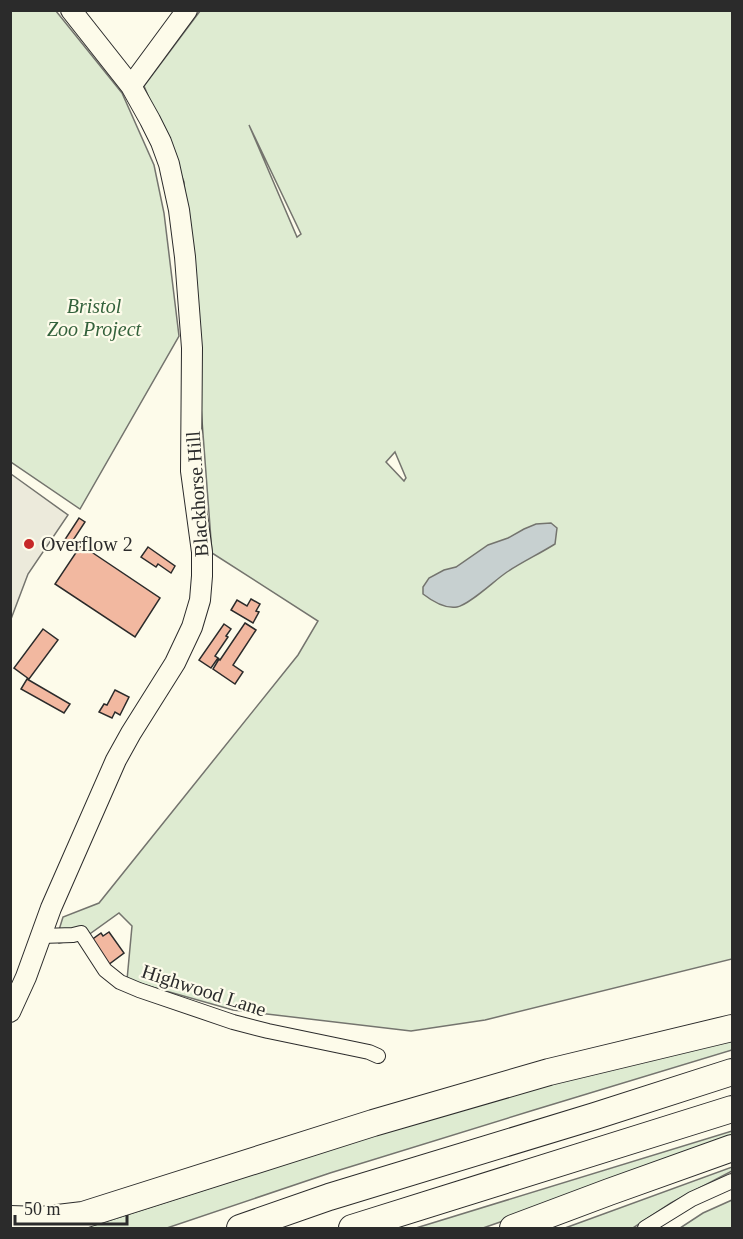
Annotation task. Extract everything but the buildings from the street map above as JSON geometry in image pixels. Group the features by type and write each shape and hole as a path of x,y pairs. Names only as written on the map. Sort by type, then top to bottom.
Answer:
{"highway":[{"path":"10,1219 41,1220 83,1215 373,1123 549,1072 732,1028"},
{"path":"240,1228 329,1197 732,1072"},
{"path":"352,1228 732,1109"},
{"path":"513,1228 732,1148"}],"main road":[{"name":"Blackhorse Hill","path":"10,1012 51,908 117,760 131,733 175,663 192,627 200,600 202,576 202,552 191,471 192,348 185,257 179,210 169,164 131,86 71,10"},
{"path":"131,86 187,10"}],"street":[{"name":"Highwood Lane","path":"41,936 81,933 105,970 120,982 139,990 233,1022 369,1052 378,1056"},
{"path":"645,1228 692,1199 732,1181"}],"green space":[{"name":"Bristol Zoo Project","path":"10,11 56,11 122,93 154,165 164,213 179,336 80,509 11,462"},
{"path":"200,11 732,11 732,959 485,1020 411,1031 233,1010 127,980 132,926 119,913 84,938 59,943 58,933 63,917 99,903 298,655 318,621 212,553 184,182 144,86","holes":["249,125 301,234 297,237","395,452 406,478 404,481 386,462"]},
{"path":"732,1039 732,1050 330,1173 167,1228 80,1228 378,1134 511,1095"},
{"path":"732,1131 732,1139 483,1228 416,1228"},
{"path":"732,1167 732,1171 671,1203 633,1228 565,1228"},
{"path":"732,1200 732,1228 680,1228 703,1213"}],"shaded area":[{"name":"Overflow 2","path":"11,474 68,515 28,574 11,619"},
{"path":"551,523 557,528 555,544 507,572 462,605 443,606 423,594 423,587 429,578 456,567 488,545 536,524"}],"place":[{"name":"Overflow 2","path":"29,544"}]}
